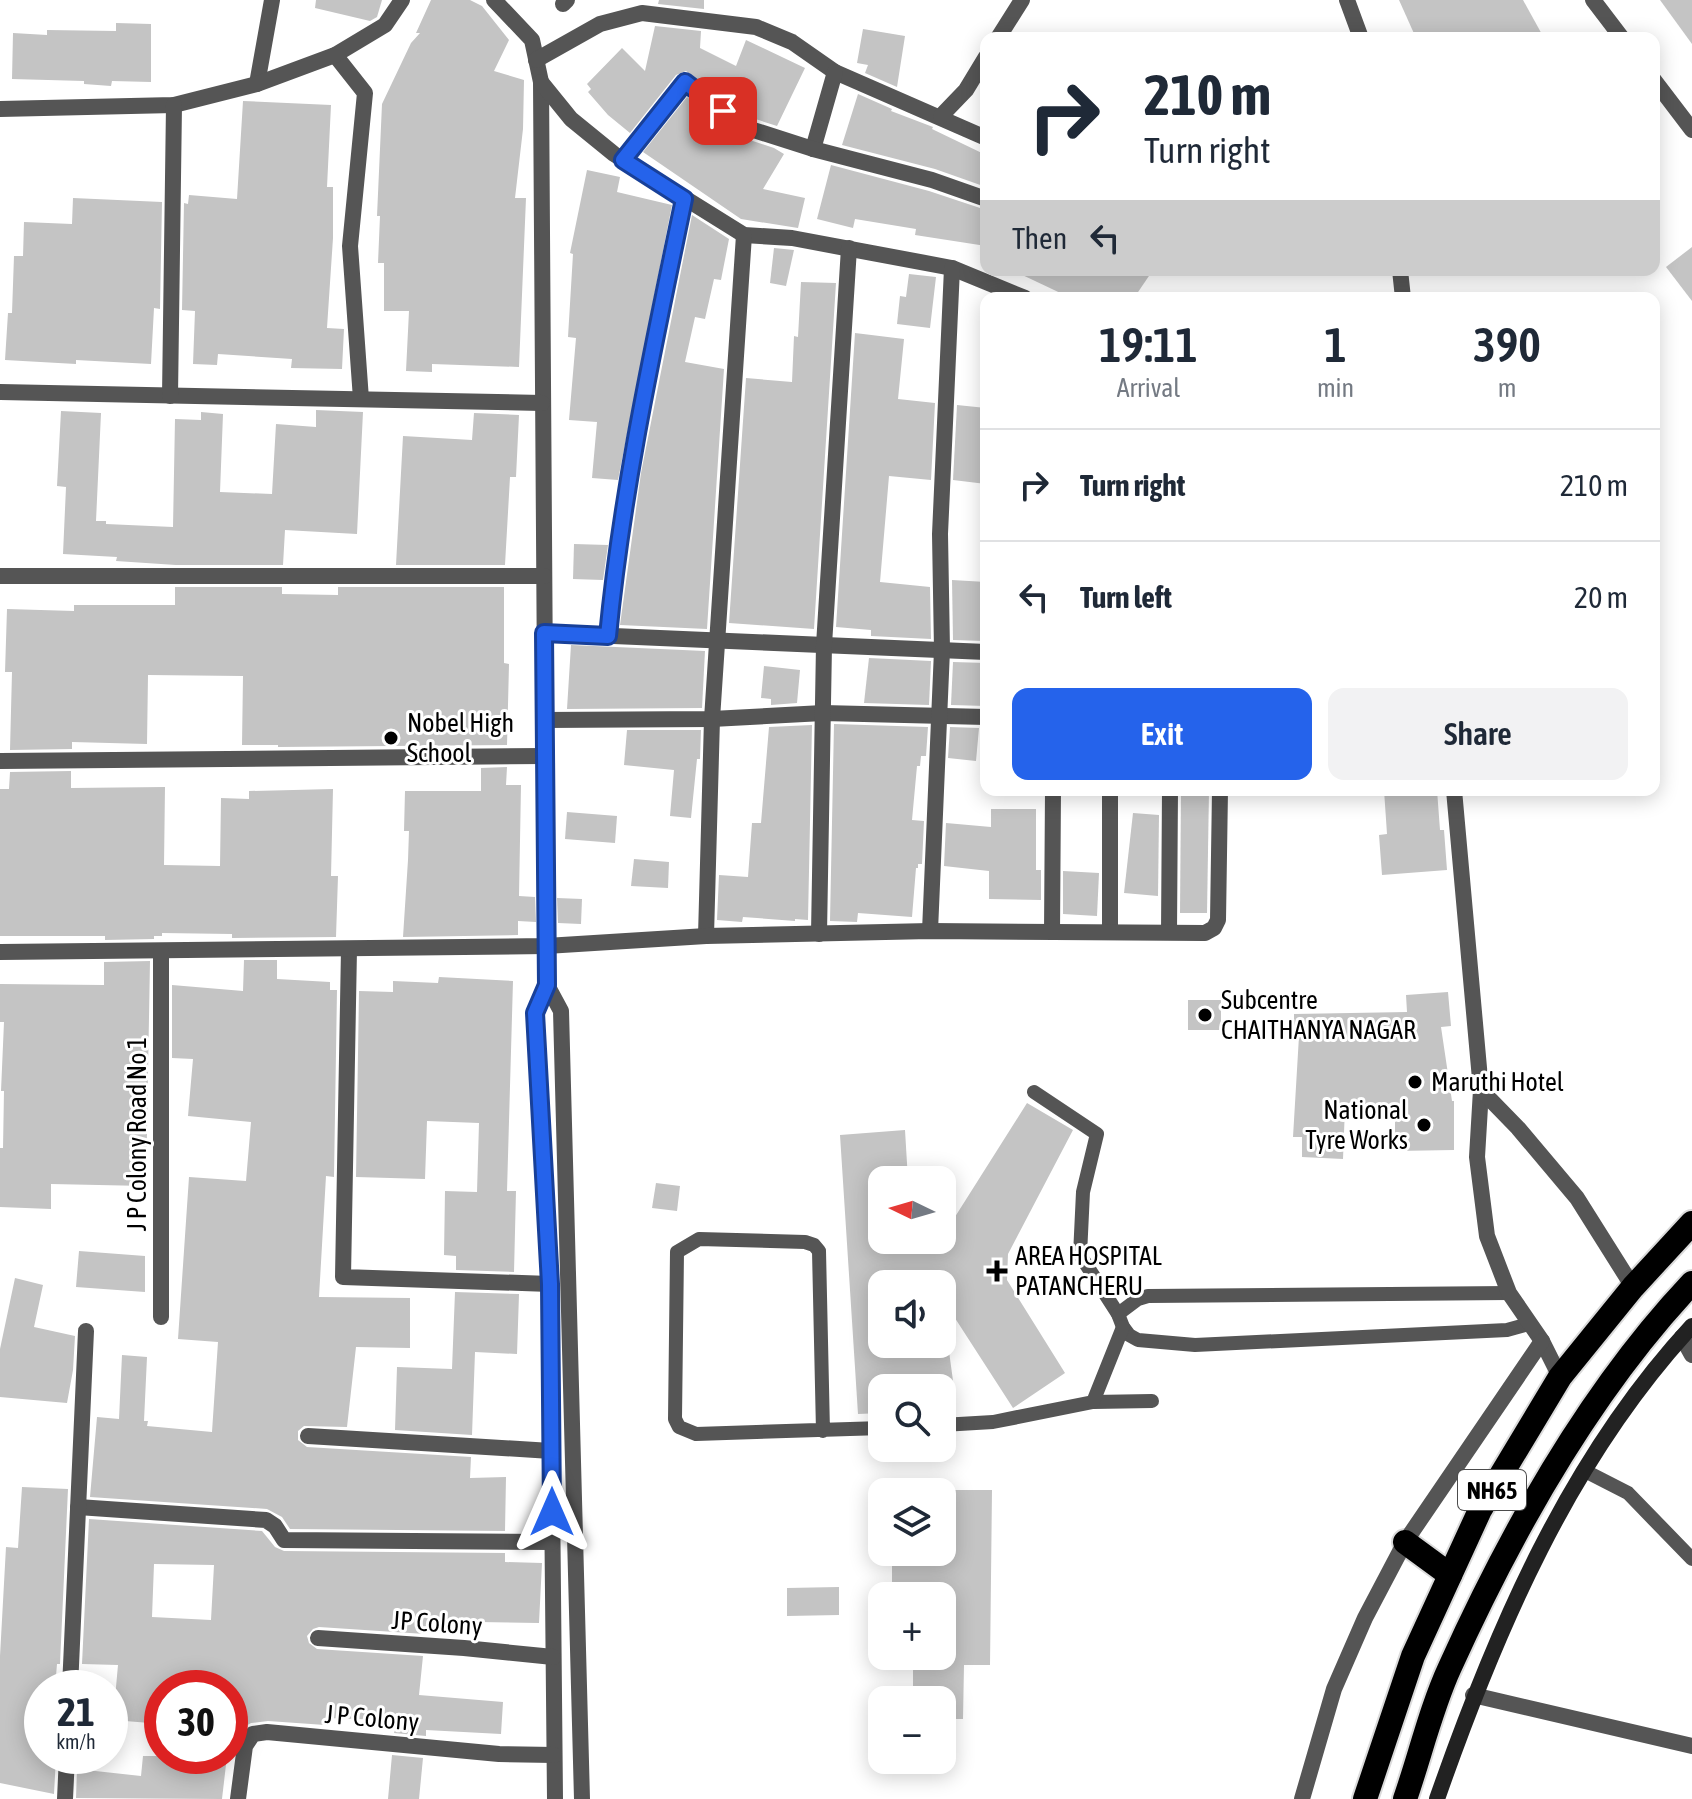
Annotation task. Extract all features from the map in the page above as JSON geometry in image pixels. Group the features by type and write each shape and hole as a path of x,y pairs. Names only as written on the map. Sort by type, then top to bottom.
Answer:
{"highway":[{"name":"NH65","path":"1365,1799 1413,1656 1480,1510 1560,1377 1633,1287 1692,1223"},
{"name":"NH65","path":"1405,1799 1449,1669 1519,1529 1593,1407 1663,1314 1692,1283"},
{"path":"1405,1542 1450,1575"}],"street":[{"path":"257,84 272,0"},
{"path":"0,109 174,105 257,84 335,55 385,25 402,0"},
{"path":"494,0 532,40 541,82 547,985 535,1013 550,1284 555,1799"},
{"path":"1002,32 1022,0"},
{"path":"1347,0 1359,32"},
{"path":"1593,0 1617,32"},
{"path":"536,60 600,24 642,6 756,27 792,42 835,72 980,135"},
{"path":"335,55 365,93 350,246 361,399"},
{"path":"941,116 966,90 980,67"},
{"path":"813,149 835,72"},
{"path":"541,82 571,119 623,160 744,235 792,238 952,268 1010,292"},
{"path":"623,160 685,82 741,126 813,149 932,180 980,197"},
{"path":"1660,88 1692,130"},
{"path":"170,396 174,105"},
{"path":"608,636 614,568 644,389 684,199"},
{"path":"706,936 712,719 744,235"},
{"path":"819,934 824,645 849,248"},
{"path":"930,931 942,650 940,534 952,268"},
{"path":"0,392 542,403"},
{"path":"0,576 544,576"},
{"path":"544,633 980,652"},
{"path":"544,720 712,719 823,713 980,717"},
{"path":"0,761 545,756"},
{"path":"1052,932 1053,796"},
{"path":"1110,796 1110,932"},
{"path":"1169,932 1170,796"},
{"path":"0,952 546,946 706,936 930,931 1205,933 1214,928 1218,920 1220,796"},
{"path":"1455,796 1481,1090 1477,1157 1487,1236 1509,1293 1542,1341 1560,1377"},
{"path":"349,949 343,1277 550,1284"},
{"name":"J P Colony Road No 1","path":"161,951 161,1317"},
{"path":"547,985 561,1011 582,1799"},
{"path":"535,1013 561,1011"},
{"path":"1481,1090 1518,1128 1577,1198 1633,1287"},
{"path":"71,1670 86,1331"},
{"path":"1687,1331 1692,1355"},
{"path":"1437,1799 1473,1695 1547,1532 1616,1423 1687,1331"},
{"path":"1302,1799 1334,1689 1365,1618 1405,1542 1542,1341"},
{"path":"308,1436 551,1451"},
{"path":"78,1507 266,1520 275,1526 284,1540 552,1542"},
{"name":"JP Colony","path":"318,1638 553,1657"},
{"path":"1473,1695 1692,1746"},
{"name":"J P Colony","path":"238,1799 245,1746 253,1734 267,1732 499,1754 554,1755"},
{"path":"65,1799 66,1774"}],"lane":[{"path":"1034,1092 1097,1134 1083,1192 1080,1255 1129,1335 1138,1340 1195,1345 1493,1331 1529,1324"},
{"path":"823,1431 819,1251 805,1242 699,1239 677,1252 675,1419 679,1427 696,1434 823,1431 868,1429"},
{"path":"1093,1402 1120,1321 1138,1299 1148,1296 1509,1293"},
{"path":"956,1424 993,1422 1093,1402 1152,1401"},
{"path":"1585,1471 1628,1493 1692,1559"}],"building":[{"path":"316,0 382,0 377,17 370,21 315,8"},
{"path":"431,0 470,0 482,6 509,40 494,71 524,80 523,129 515,198 526,198 519,367 432,364 432,372 406,371 409,311 384,311 384,263 378,263 380,216 377,216 382,104 411,43 420,33 416,33"},
{"path":"659,0 704,0 704,9 658,4"},
{"path":"1399,0 1523,0 1541,32 1413,32"},
{"path":"1660,0 1692,0 1692,44"},
{"path":"116,23 151,24 151,82 112,81 111,86 84,84 84,81 12,79 13,33 47,35 47,30 116,31"},
{"path":"655,26 701,31 700,48 736,66 746,40 805,68 777,126 746,116 686,71 676,75 630,133 608,115 588,92 591,89 587,84 622,48 645,71"},
{"path":"863,29 905,36 897,87 865,73 868,65 857,63"},
{"path":"858,94 933,127 980,152 980,185 935,169 842,145"},
{"path":"687,97 735,135 784,154 763,189 805,198 798,228 741,219 643,152"},
{"path":"243,101 331,105 327,187 333,187 333,238 327,328 344,329 342,369 291,368 292,359 218,354 217,365 193,364 195,311 182,310 184,203 188,204 189,195 237,199"},
{"path":"831,165 980,208 980,245 915,235 916,229 855,219 853,228 817,219"},
{"path":"587,170 620,177 617,192 672,205 618,480 592,478 597,422 569,420 576,338 568,337 573,254 570,253"},
{"path":"73,198 162,202 160,309 154,308 151,364 5,360 8,313 12,313 14,256 23,256 24,222 72,224"},
{"path":"692,215 729,239 721,280 714,279 705,319 695,317 685,362 724,369 707,629 620,625 641,473"},
{"path":"1692,247 1692,301 1666,267"},
{"path":"774,248 794,250 786,286 770,283"},
{"path":"909,274 936,277 930,328 897,324 900,296 906,297"},
{"path":"1025,276 1149,276 1138,292 1058,292"},
{"path":"801,282 836,283 814,629 729,623 746,378 792,382"},
{"path":"855,333 904,339 898,399 935,403 931,480 889,476 880,582 930,587 931,639 871,636 871,630 836,627"},
{"path":"957,405 980,407 980,483 953,480"},
{"path":"316,410 363,412 357,534 285,530 283,565 176,565 63,554 66,487 57,486 61,411 101,413 96,521 173,527 175,419 201,420 201,412 223,414 220,492 272,494 276,424 316,427"},
{"path":"474,413 519,415 516,477 510,477 505,565 396,565 403,436 472,440"},
{"path":"574,544 608,545 603,580 573,579"},
{"path":"952,580 980,582 980,641 953,640"},
{"path":"175,587 282,587 282,594 338,595 338,587 504,587 504,663 509,664 507,745 242,745 243,676 148,675 147,744 72,742 72,749 10,750 12,672 5,672 7,609 74,611 74,605 175,605"},
{"path":"571,645 705,651 702,708 567,709"},
{"path":"869,658 931,661 929,705 864,703"},
{"path":"953,662 980,663 980,706 951,705"},
{"path":"764,666 800,670 797,703 771,705 771,699 761,698"},
{"path":"834,724 928,727 926,756 921,756 920,766 917,766 912,820 924,821 922,864 916,868 912,917 858,913 857,922 830,921"},
{"path":"812,725 808,920 743,917 742,922 717,920 719,875 748,877 752,823 761,823 769,727"},
{"path":"950,727 979,728 976,761 948,758"},
{"path":"627,730 701,730 691,818 670,816 674,770 624,765"},
{"path":"507,767 506,785 521,785 519,896 535,897 536,922 518,921 518,935 403,937 409,831 404,831 405,791 481,791 481,768"},
{"path":"71,771 71,788 165,787 164,865 220,866 221,798 249,799 249,791 333,789 331,876 338,876 336,937 232,938 232,934 162,933 154,939 105,940 105,936 0,936 0,789 9,789 10,772"},
{"path":"1181,796 1209,796 1207,913 1180,913"},
{"path":"1384,796 1437,796 1447,870 1382,875 1379,835 1387,834"},
{"path":"991,809 1036,809 1036,870 1041,870 1041,900 989,899 989,871 944,866 946,823 991,827"},
{"path":"567,812 617,816 615,843 565,839"},
{"path":"1133,813 1159,815 1158,896 1124,893"},
{"path":"634,859 669,862 668,888 631,886"},
{"path":"1063,871 1099,873 1097,916 1063,914"},
{"path":"557,898 582,899 581,924 558,923"},
{"path":"244,960 277,960 277,979 330,982 330,990 337,990 334,1177 326,1176 319,1297 410,1298 410,1348 356,1347 347,1427 304,1426 298,1431 298,1440 307,1447 471,1457 470,1478 506,1477 505,1531 290,1529 282,1517 267,1509 90,1497 97,1417 119,1419 122,1355 147,1357 144,1421 148,1421 147,1426 212,1432 218,1342 178,1339 189,1177 246,1181 251,1122 188,1116 193,1059 172,1058 172,985 243,991"},
{"path":"150,961 146,1186 51,1184 51,1209 0,1207 4,1022 0,1022 0,984 104,985 104,962"},
{"path":"439,977 513,981 507,1191 516,1191 514,1272 456,1270 456,1256 444,1255 445,1191 477,1192 479,1123 427,1121 425,1179 356,1177 359,991 393,992 393,981 438,983"},
{"path":"1448,992 1451,1026 1441,1027 1454,1101 1454,1150 1395,1151 1395,1109 1345,1107 1343,1159 1302,1157 1302,1137 1293,1137 1299,1036 1294,1036 1294,1014 1407,1012 1406,995"},
{"name":"Subcentre CHAITHANYA NAGAR","path":"1188,1000 1221,1000 1221,1030 1188,1030"},
{"path":"1027,1103 1073,1130 1008,1254 1007,1280 1065,1373 1013,1408 956,1320 956,1270 868,1270 868,1358 950,1358 952,1374 868,1374 868,1414 858,1414 840,1135 905,1130 907,1166 868,1166 868,1254 956,1254 956,1215"},
{"path":"656,1183 680,1186 677,1211 652,1208"},
{"path":"79,1251 145,1256 145,1292 76,1287"},
{"path":"15,1278 43,1285 34,1327 75,1336 67,1403 0,1397 0,1349"},
{"path":"455,1292 519,1294 517,1354 475,1352 472,1435 395,1430 397,1367 452,1369"},
{"path":"22,1487 68,1489 60,1664 57,1664 56,1670 24,1670 24,1774 55,1774 54,1794 0,1783 0,1656 6,1547 18,1548"},
{"path":"956,1490 992,1490 990,1665 964,1665 963,1719 956,1719 956,1686 913,1686 913,1670 956,1670 956,1582 892,1582 892,1566 956,1566"},
{"path":"89,1519 262,1531 275,1547 284,1551 505,1553 505,1562 542,1563 539,1623 479,1622 479,1627 431,1625 431,1628 425,1628 425,1634 319,1627 307,1636 309,1643 317,1649 423,1656 419,1695 503,1702 501,1734 426,1730 426,1736 394,1733 395,1730 385,1729 386,1720 326,1718 325,1725 268,1721 248,1725 248,1670 144,1670 144,1723 128,1721 128,1670 118,1670 118,1665 82,1664","holes":["154,1564 214,1565 211,1620 152,1617"]},
{"path":"839,1587 839,1615 787,1616 787,1588"},
{"path":"392,1755 423,1758 419,1799 388,1799"},
{"path":"143,1756 144,1774 225,1774 222,1799 76,1798 77,1774 141,1776"}],"place":[{"name":"Nobel High School","path":"391,738"},
{"name":"Subcentre CHAITHANYA NAGAR","path":"1205,1015"},
{"name":"Maruthi Hotel","path":"1415,1082"},
{"name":"National Tyre Works","path":"1424,1125"},
{"name":"AREA HOSPITAL PATANCHERU","path":"997,1271"}],"route":[{"path":"552,1512 550,1284 535,1013 547,985 544,633 608,636 614,568 647,374 684,199 623,160 685,82 723,111"}]}
